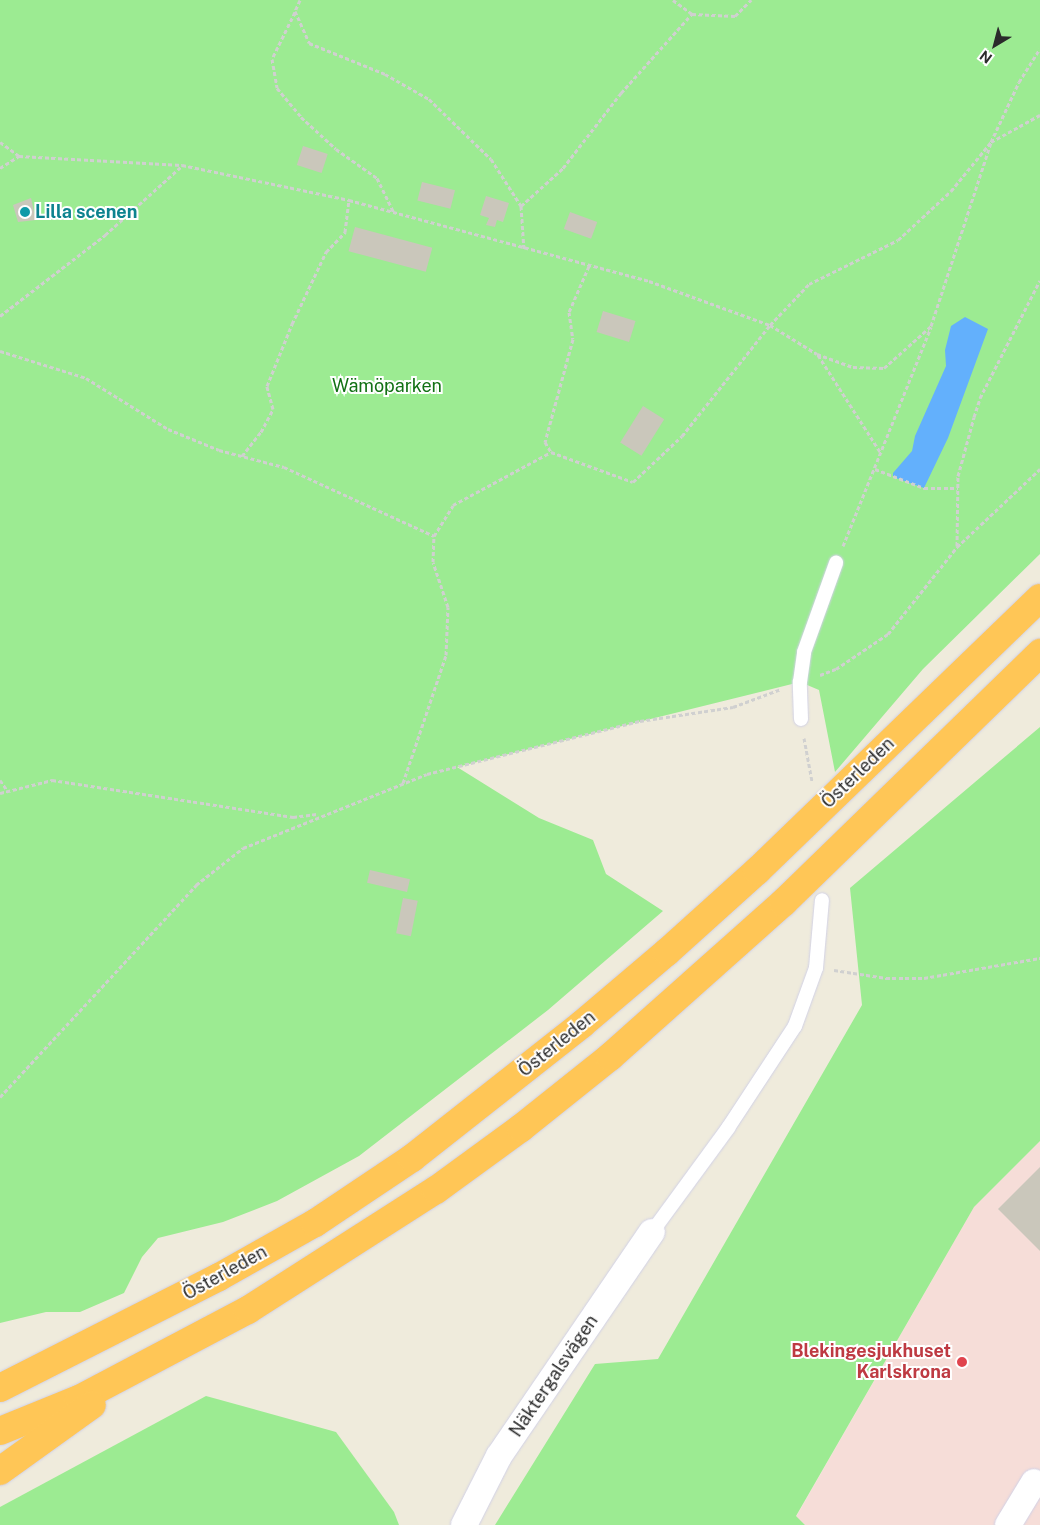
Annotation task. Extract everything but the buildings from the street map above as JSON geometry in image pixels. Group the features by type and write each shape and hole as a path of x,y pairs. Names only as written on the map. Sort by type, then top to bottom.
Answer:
{"highway":[{"name":"Österleden","path":"0,1388 37,1372 315,1223 412,1158 589,1018 757,871 1040,598"},
{"path":"0,1442 248,1310 436,1190 536,1116 624,1045 783,903 1040,653"},
{"path":"0,1471 157,1358"},
{"path":"0,1380 37,1372"},
{"path":"0,1431 78,1399"}],"street":[{"name":"Näktergalsvägen","path":"464,1525 499,1456 652,1232"},
{"path":"1008,1525 1038,1481"}],"lane":[{"path":"801,719 800,682 804,652 836,563"},
{"path":"652,1232 728,1128 795,1026 816,968 822,900"}],"path":[{"path":"300,0 272,58 277,88 301,117 336,149 377,178 394,213"},
{"path":"673,0 692,14 735,16 751,0"},
{"path":"295,11 309,43 385,74 429,99 491,159 521,206 524,250"},
{"path":"521,206 563,168 621,93 692,14"},
{"path":"836,563 882,453 931,326 991,142 1019,82 1040,49"},
{"path":"589,266 569,312 573,339 546,442 551,452 633,482 682,436 770,325 809,284 898,240 951,191 991,142 1040,115"},
{"path":"0,142 19,156 182,165 349,200 524,250 658,284 770,325 817,354 853,367 884,368 931,326"},
{"path":"0,168 19,156"},
{"path":"0,316 105,235 182,165"},
{"path":"242,456 261,432 273,409 267,386 292,324 326,252 346,232 349,200"},
{"path":"957,547 958,488 980,398 1040,280"},
{"path":"0,351 86,378 168,429 219,450 284,467 434,536"},
{"path":"817,354 882,453"},
{"path":"403,783 446,655 448,607 433,562 434,536 453,505 551,452"},
{"path":"875,469 924,488 958,488"},
{"path":"0,1097 196,885 243,848 322,814 427,774 640,721 733,707 836,669 888,634 957,547 1040,469"},
{"path":"801,719 812,782"},
{"path":"0,780 7,790"},
{"path":"0,794 7,790 52,780 293,817 322,814"},
{"path":"816,968 886,978 924,978 1040,958"}],"shaded area":[{"name":"Blekingesjukhuset Karlskrona","path":"1040,1141 1040,1525 805,1525 796,1517 974,1207"}],"green space":[{"name":"Wämöparken","path":"0,0 1040,0 1040,554 923,669 835,772 819,690 800,682 457,767 539,818 593,840 606,874 663,911 548,1010 359,1156 277,1201 223,1222 158,1238 142,1257 124,1293 80,1312 46,1312 0,1323"},
{"path":"1040,727 1040,1141 974,1207 796,1516 805,1525 495,1525 595,1364 658,1359 862,1005 850,888"},
{"path":"206,1396 336,1432 394,1512 399,1525 0,1525 0,1507"}],"water":[{"path":"965,317 988,329 948,438 924,488 893,477 893,473 912,451 915,436 946,366 945,350 951,326"}],"place":[{"name":"Lilla scenen","path":"25,212"},
{"name":"Blekingesjukhuset Karlskrona","path":"962,1362"}]}
